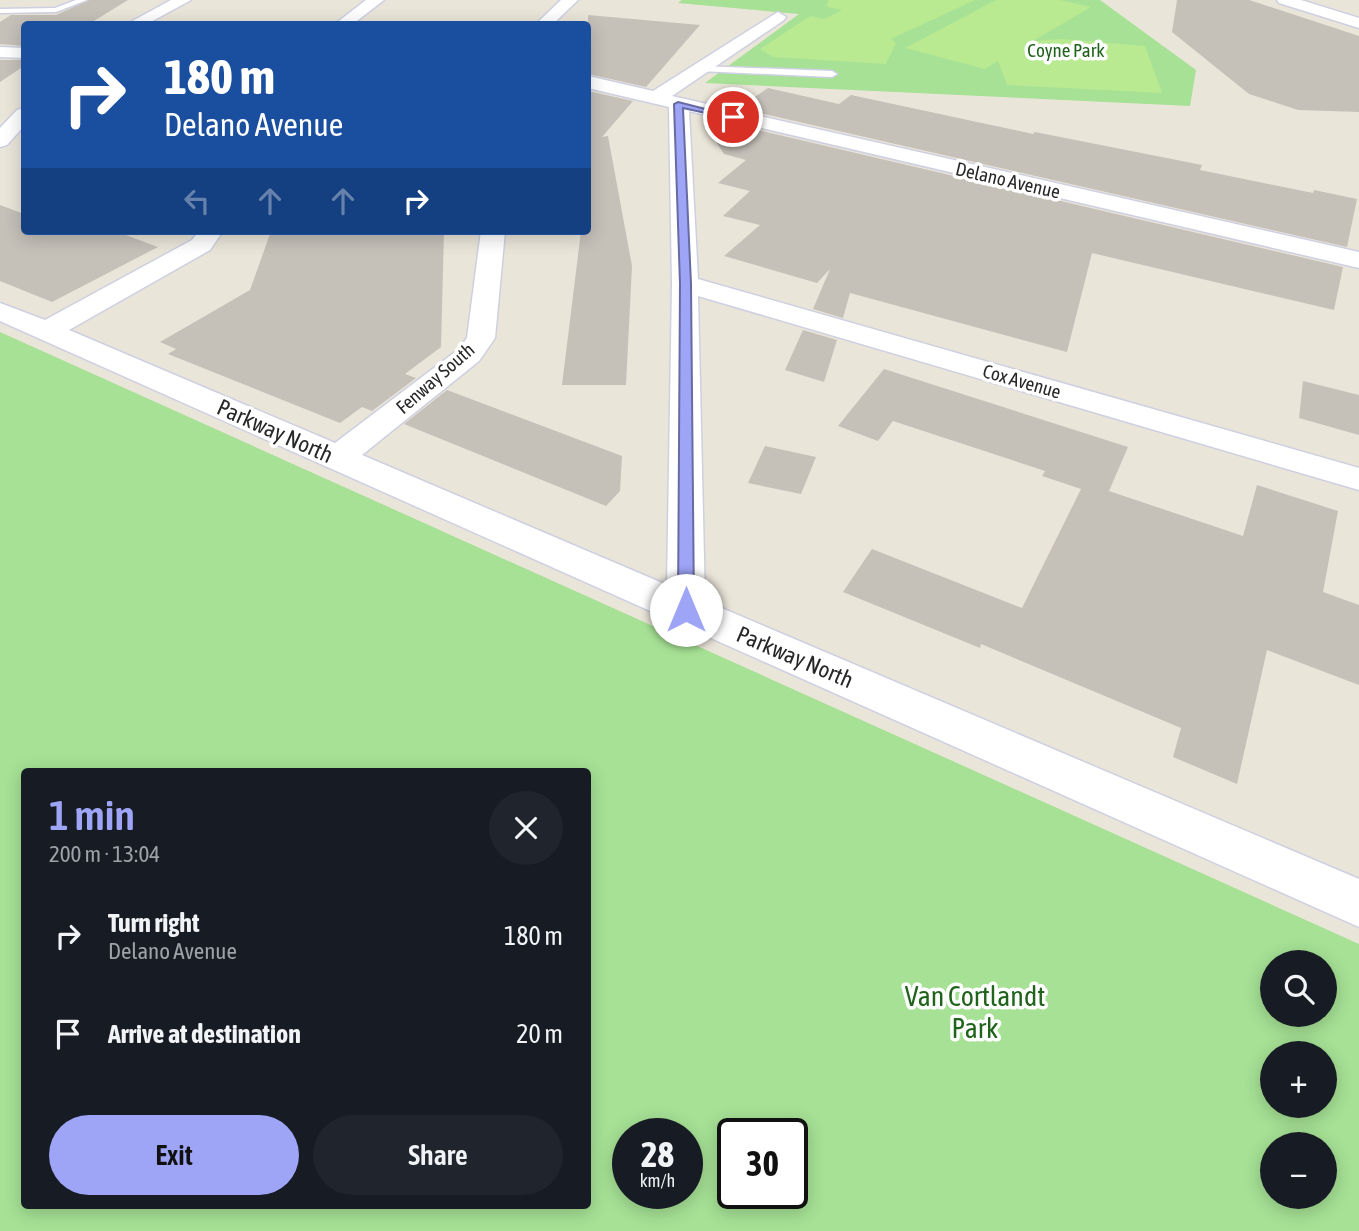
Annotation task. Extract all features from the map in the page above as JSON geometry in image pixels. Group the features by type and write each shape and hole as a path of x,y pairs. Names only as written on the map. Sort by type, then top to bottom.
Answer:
{"street":[{"path":"141,21 183,0"},
{"path":"347,21 376,0"},
{"path":"547,21 570,0"},
{"path":"1285,0 1359,23"},
{"path":"686,610 685,284 667,102 702,69 778,17"},
{"path":"0,52 21,52"},
{"name":"Delano Avenue","path":"591,83 1359,260"},
{"path":"0,141 21,117"},
{"path":"47,331 201,245 208,235"},
{"name":"Fenway South","path":"337,458 469,355 481,338 493,235"},
{"name":"Cox Avenue","path":"685,284 1359,478"},
{"name":"Parkway North","path":"0,311 1359,902"}],"lane":[{"path":"0,11 56,10 83,0"},
{"path":"702,69 832,74"}],"green space":[{"name":"Coyne Park","path":"682,0 1100,0 1196,70 1190,106 705,83 799,14 678,3"},
{"path":"828,0 975,0 891,39 896,43 886,64 773,57 760,49 810,16 824,19 842,10 827,7"},
{"path":"996,0 1060,0 1091,7 1033,41 1062,39 1145,46 1162,93 1007,85 998,61 985,69 905,48"},
{"name":"Van Cortlandt Park","path":"0,332 1359,944 1359,1231 0,1231"}],"building":[{"path":"89,0 128,0 94,21 21,21 21,46 0,44 0,22 11,15 56,15"},
{"path":"1177,0 1249,0 1359,36 1359,112 1298,110 1249,94 1172,32"},
{"path":"588,15 700,25 646,87 591,75 591,21 588,21"},
{"path":"0,60 21,60 21,68 0,82"},
{"path":"768,88 839,104 851,95 1033,134 1035,132 1202,165 1200,170 1357,199 1347,247 738,108"},
{"path":"591,92 633,101 602,137 608,136 632,266 626,385 562,385 581,235 591,235"},
{"path":"719,121 1343,267 1334,310 1092,253 1067,352 850,293 843,318 813,309 830,269 817,283 724,256 760,225 723,216 750,191 718,183 746,160 724,154 707,128"},
{"path":"0,205 21,213 21,235 126,235 158,247 52,302 0,281"},
{"path":"270,235 444,235 441,347 405,374 416,378 372,411 362,407 340,423 168,354 176,349 160,342 250,290"},
{"path":"803,330 837,340 824,382 785,370"},
{"path":"884,369 1128,447 1109,491 1243,536 1257,485 1338,511 1323,592 1359,605 1359,685 1267,650 1237,784 1173,757 1181,728 981,644 980,648 843,592 872,549 1022,608 1081,489 1042,476 1045,471 893,421 878,441 838,426"},
{"path":"1303,381 1359,395 1359,435 1299,418"},
{"path":"447,390 622,456 620,491 606,506 404,424"},
{"path":"765,446 816,457 801,494 748,483"}],"route":[{"path":"686,610 685,284 678,104 733,117"}]}
